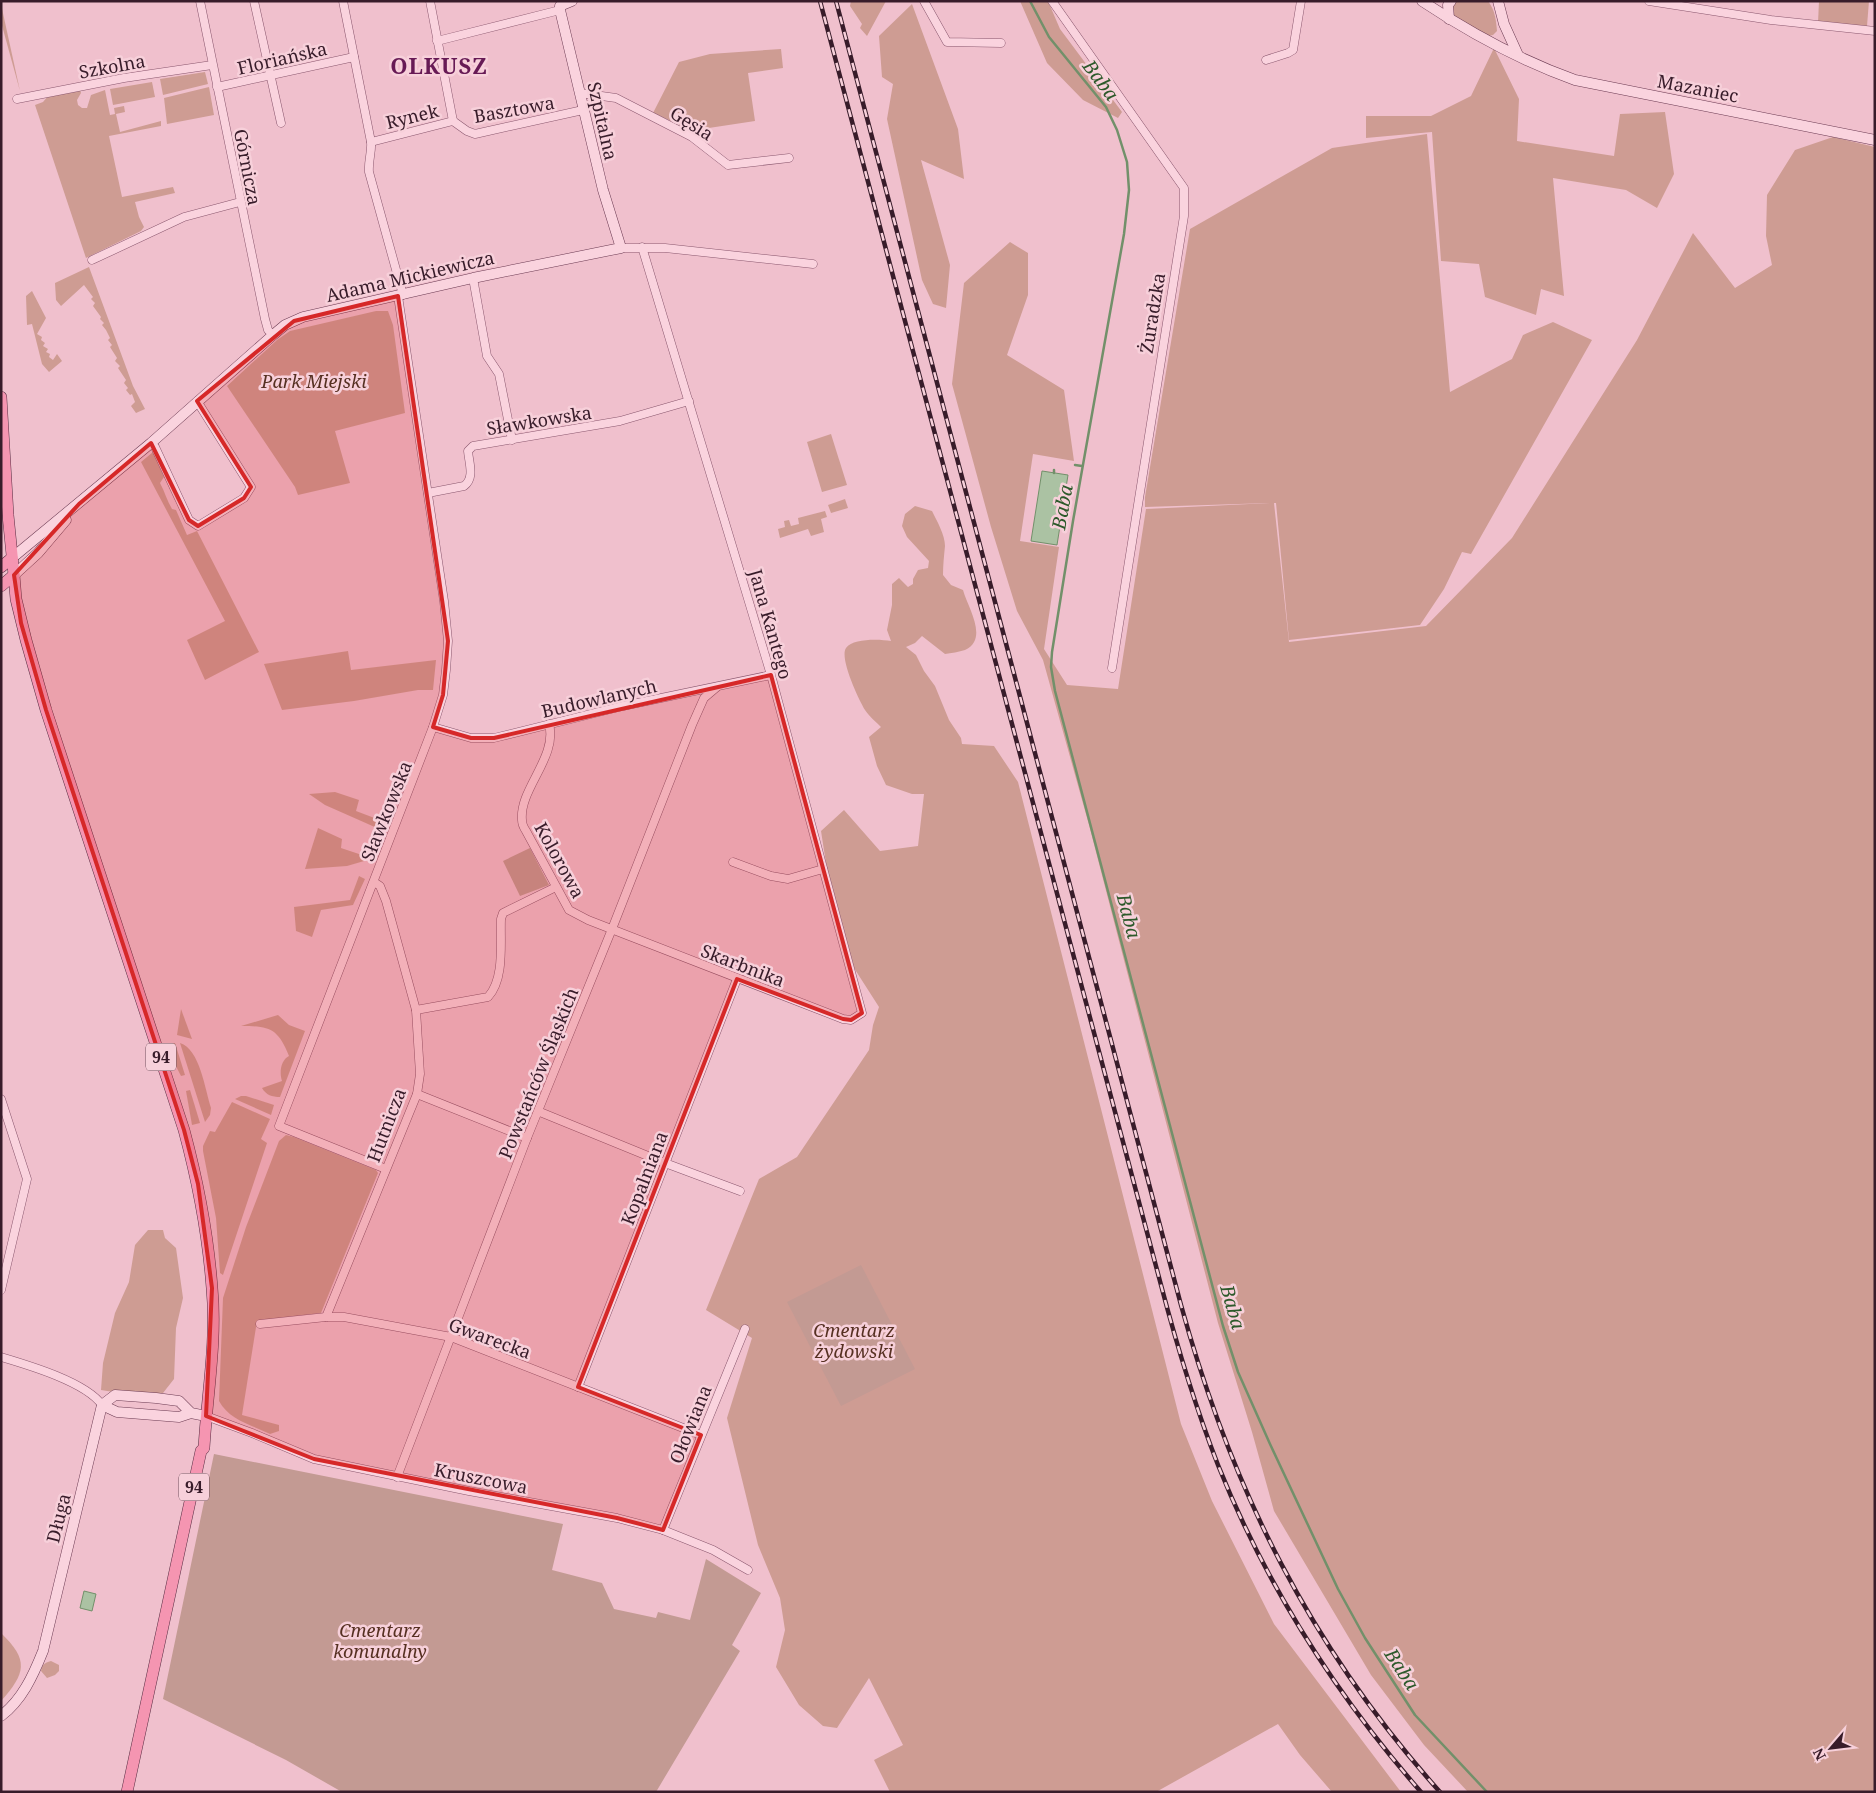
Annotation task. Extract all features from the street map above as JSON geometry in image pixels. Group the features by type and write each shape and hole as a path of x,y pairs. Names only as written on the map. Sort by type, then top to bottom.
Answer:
{"main road":[{"name":"94","path":"1,397 8,515 14,575 22,623 46,710 184,1130 198,1184 212,1288 210,1379 204,1448 201,1451 127,1792"},
{"path":"1,567 12,558"},
{"path":"1,586 14,575"}],"street":[{"name":"Górnicza","path":"200,1 265,319 268,330 273,336"},
{"path":"254,1 272,76 281,124"},
{"name":"Rynek","path":"343,1 371,142 453,121 430,1"},
{"path":"437,41 572,1"},
{"path":"924,1 947,42 1001,43"},
{"name":"Żuradzka","path":"1052,1 1184,188 1184,216 1112,668"},
{"path":"1266,60 1288,54 1293,50 1301,1"},
{"name":"Mazaniec","path":"1422,1 1483,38 1546,70 1575,80 1875,140"},
{"path":"1449,19 1448,5 1451,1"},
{"path":"1498,1 1504,24 1518,55"},
{"path":"1649,1 1771,20 1875,31"},
{"name":"Szpitalna","path":"559,6 603,190 621,248"},
{"path":"1483,38 1492,39 1497,37 1502,31 1504,24"},
{"name":"Floriańska","path":"217,87 354,57"},
{"name":"Szkolna","path":"17,99 124,78 212,65"},
{"name":"Gęsia","path":"580,93 616,98 692,137 728,165 789,158"},
{"name":"Basztowa","path":"453,121 475,134 583,110"},
{"name":"Sławkowska","path":"371,142 372,150 368,162 369,172 400,295 444,601 448,641 446,670 433,727 279,1126 386,1169"},
{"path":"92,260 184,217 240,202"},
{"name":"Adama Mickiewicza","path":"12,558 151,444 286,325 304,317 473,278 621,248 642,246 813,264"},
{"name":"Jana Kantego","path":"642,246 771,675 862,1013"},
{"path":"473,278 487,356 499,374 512,440"},
{"path":"151,444 155,447 189,520 198,526 244,498 251,487 198,401"},
{"name":"Sławkowska","path":"428,492 464,486 468,483 471,479 468,451 473,446 620,421 689,401"},
{"name":"Adama Mickiewicza","path":"14,575 38,553 79,504"},
{"name":"Budowlanych","path":"433,727 472,738 483,739 771,675"},
{"name":"Powstańców Śląskich","path":"397,1476 698,708 704,698 717,687"},
{"name":"Kolorowa","path":"549,724 551,742 525,802 522,821 569,910 612,929"},
{"path":"733,862 771,876 788,879 824,869"},
{"name":"Hutnicza","path":"326,1317 417,1094 420,1074 416,1010 386,901 380,886 374,882"},
{"path":"416,1010 488,997 495,990 499,978 501,919 503,913 556,887"},
{"name":"Skarbnika","path":"612,929 843,1019 851,1020 862,1013"},
{"name":"Kopalniana","path":"578,1387 737,979"},
{"path":"417,1094 528,1138"},
{"path":"1,1099 27,1178 1,1290"},
{"path":"540,1112 665,1163 740,1190"},
{"name":"Gwarecka","path":"260,1324 344,1317 451,1337 701,1435"},
{"name":"Ołowiana","path":"663,1530 746,1329"},
{"path":"1,1357 34,1367 86,1390 98,1399 102,1405 116,1412 179,1417 191,1413 206,1416"},
{"path":"102,1405 115,1395 156,1398 179,1401 191,1413"},
{"name":"Długa","path":"1,1716 13,1706 29,1684 42,1651 102,1405"},
{"name":"Kruszcowa","path":"206,1416 252,1433 304,1456 531,1503 617,1518 663,1530 713,1550 748,1570"}],"highlighted area":[{"path":"398,296 448,641 443,695 433,727 471,738 494,738 771,675 862,1013 851,1020 843,1019 737,979 578,1387 701,1435 663,1530 617,1518 314,1459 206,1416 212,1288 198,1184 184,1130 46,710 21,623 14,575 79,504 151,443 189,520 198,526 244,498 251,487 197,401 294,321"}],"green space":[{"path":"851,1 886,1 867,36 860,28 862,24 850,6"},
{"path":"1020,1 1048,1 1060,29 1122,112 1118,118 1083,100 1047,63"},
{"path":"1455,1 1488,1 1494,12 1497,31 1493,35 1488,36 1458,20 1451,11"},
{"path":"1819,1 1869,1 1867,26 1818,23"},
{"path":"1,4 20,91 1,22"},
{"path":"912,4 958,129 964,179 921,160 950,265 946,308 933,304 922,280 887,119 893,84 882,77 879,36"},
{"path":"1494,48 1519,99 1517,141 1614,156 1620,114 1665,112 1674,174 1657,208 1626,190 1553,178 1564,296 1541,289 1536,315 1485,297 1479,264 1441,261 1432,132 1366,138 1366,116 1431,116 1471,96"},
{"path":"781,49 783,68 748,73 755,121 689,131 653,113 679,62 710,54"},
{"path":"205,72 208,84 163,95 160,79"},
{"path":"152,82 155,97 113,105 110,89"},
{"path":"209,87 214,115 167,124 164,98"},
{"path":"80,90 81,93 77,100 78,105 82,108 87,108 91,95 105,90 110,115 115,114 114,108 124,106 125,112 116,114 120,132 161,121 161,126 109,136 122,197 173,187 175,193 135,202 144,227 141,231 86,258 35,105 43,102 48,96"},
{"path":"1427,134 1450,392 1512,359 1523,335 1553,322 1592,340 1471,554 1462,552 1444,589 1420,625 1289,640 1276,503 1274,503 1289,642 1426,626 1512,538 1637,340 1693,233 1735,288 1772,265 1766,236 1767,195 1795,150 1833,137 1875,147 1875,1792 1468,1792 1424,1745 1371,1675 1274,1511 1218,1323 1089,825 1043,660 1017,611 991,527 952,384 964,283 1010,242 1028,253 1028,295 1007,355 1064,390 1074,461 1033,454 1020,541 1059,547 1044,649 1067,685 1118,689 1146,509 1270,503 1145,507 1145,497 1190,229 1332,148"},
{"path":"89,267 133,386 145,409 136,413 131,406 135,402 132,394 130,395 126,390 128,388 124,383 126,380 118,368 120,366 115,361 117,358 110,347 112,345 108,340 110,338 102,325 104,323 93,306 95,303 91,299 93,297 84,285 61,306 56,300 55,283"},
{"path":"32,291 46,318 37,334 42,337 41,340 45,343 43,346 48,349 46,352 50,354 49,357 53,360 57,354 62,361 49,372 42,364 32,324 27,325 26,296"},
{"name":"Park Miejski","path":"376,311 388,311 393,325 405,413 335,431 350,483 298,495 295,487 227,386 277,340 290,331"},
{"path":"831,434 847,485 822,492 807,442"},
{"path":"153,452 164,477 160,483 170,506 176,510 187,535 197,531 259,652 205,680 187,640 225,621 141,462"},
{"path":"845,499 848,508 831,513 828,505"},
{"path":"915,506 932,511 936,519 945,542 943,575 951,585 963,590 975,623 976,639 965,650 945,654 922,636 915,643 906,647 916,655 924,671 935,686 949,720 961,738 962,744 994,746 1018,782 1181,1424 1212,1501 1274,1624 1401,1792 1332,1792 1300,1755 1278,1724 1156,1792 890,1792 874,1760 903,1745 869,1678 837,1728 823,1726 799,1705 776,1667 785,1630 780,1598 758,1545 727,1418 752,1338 706,1310 759,1179 797,1157 869,1050 873,1025 879,1007 854,968 828,876 821,831 844,810 880,851 918,846 924,794 912,794 886,785 877,766 869,737 881,727 867,712 859,698 845,660 846,648 854,642 891,641 887,630 892,605 892,584 899,578 908,587 913,584 913,579 918,570 928,568 929,561 907,537 902,526 905,514"},
{"path":"825,511 827,517 821,519 824,532 811,536 808,529 780,538 778,529 785,527 784,521 789,520 791,526 799,524 798,518"},
{"path":"348,651 351,670 436,660 433,690 418,690 354,701 282,710 264,664"},
{"path":"335,792 359,800 356,811 385,822 375,849 370,844 377,828 325,805 309,794"},
{"path":"318,828 342,839 341,848 359,854 369,851 372,855 371,859 347,866 305,869"},
{"path":"530,848 549,885 520,896 503,861"},
{"path":"359,876 365,879 353,905 321,910 312,937 296,931 294,907 350,900"},
{"path":"181,1009 192,1039 177,1035"},
{"path":"278,1015 289,1025 305,1031 280,1097 274,1097 262,1088 282,1081 281,1067 284,1060 289,1056 285,1047 271,1030 241,1026"},
{"path":"170,1043 175,1043 185,1075 181,1076 166,1047"},
{"path":"180,1043 192,1053 201,1071 211,1108 210,1115 205,1122"},
{"path":"190,1090 200,1123 192,1125 186,1091"},
{"path":"241,1096 274,1105 271,1115 235,1099"},
{"path":"232,1102 270,1119 261,1139 267,1143 223,1275 220,1273 216,1218 203,1146 210,1131 215,1132"},
{"path":"286,1135 376,1170 378,1173 321,1313 257,1321 242,1415 279,1425 279,1431 270,1434 235,1417 223,1408 219,1401 223,1298 246,1227 279,1141"},
{"path":"148,1230 163,1230 165,1238 176,1248 183,1298 176,1328 174,1379 163,1393 144,1397 101,1390 103,1363 115,1313 129,1282 135,1245"},
{"name":"Cmentarz żydowski","path":"861,1265 915,1369 841,1406 787,1302"},
{"name":"Cmentarz komunalny","path":"214,1454 563,1524 552,1570 602,1583 614,1609 656,1618 658,1612 690,1620 706,1559 761,1593 732,1645 740,1651 656,1792 342,1792 286,1760 163,1699"},
{"path":"1,1633 16,1651 21,1667 15,1682 1,1701"},
{"path":"51,1661 59,1665 59,1671 47,1678 41,1669 44,1664"}],"water":[{"path":"1042,471 1068,475 1057,545 1031,541"},
{"path":"84,1591 96,1594 92,1611 80,1608"}],"waterway":[{"name":"Baba","path":"1030,1 1049,37 1106,107 1117,130 1127,162 1129,190 1124,234 1073,521 1052,652 1051,667 1055,691 1223,1326 1238,1372 1338,1589 1365,1638 1415,1715 1487,1792"},
{"path":"1075,465 1082,466"}],"railway":[{"path":"820,1 1167,1308 1194,1398 1218,1465 1237,1510 1281,1596 1332,1678 1360,1717 1421,1792"},
{"path":"836,1 1181,1305 1201,1373 1251,1502 1281,1564 1315,1623 1352,1681 1394,1737 1440,1792"}],"district":[{"name":"OLKUSZ","path":"439,65"}]}
